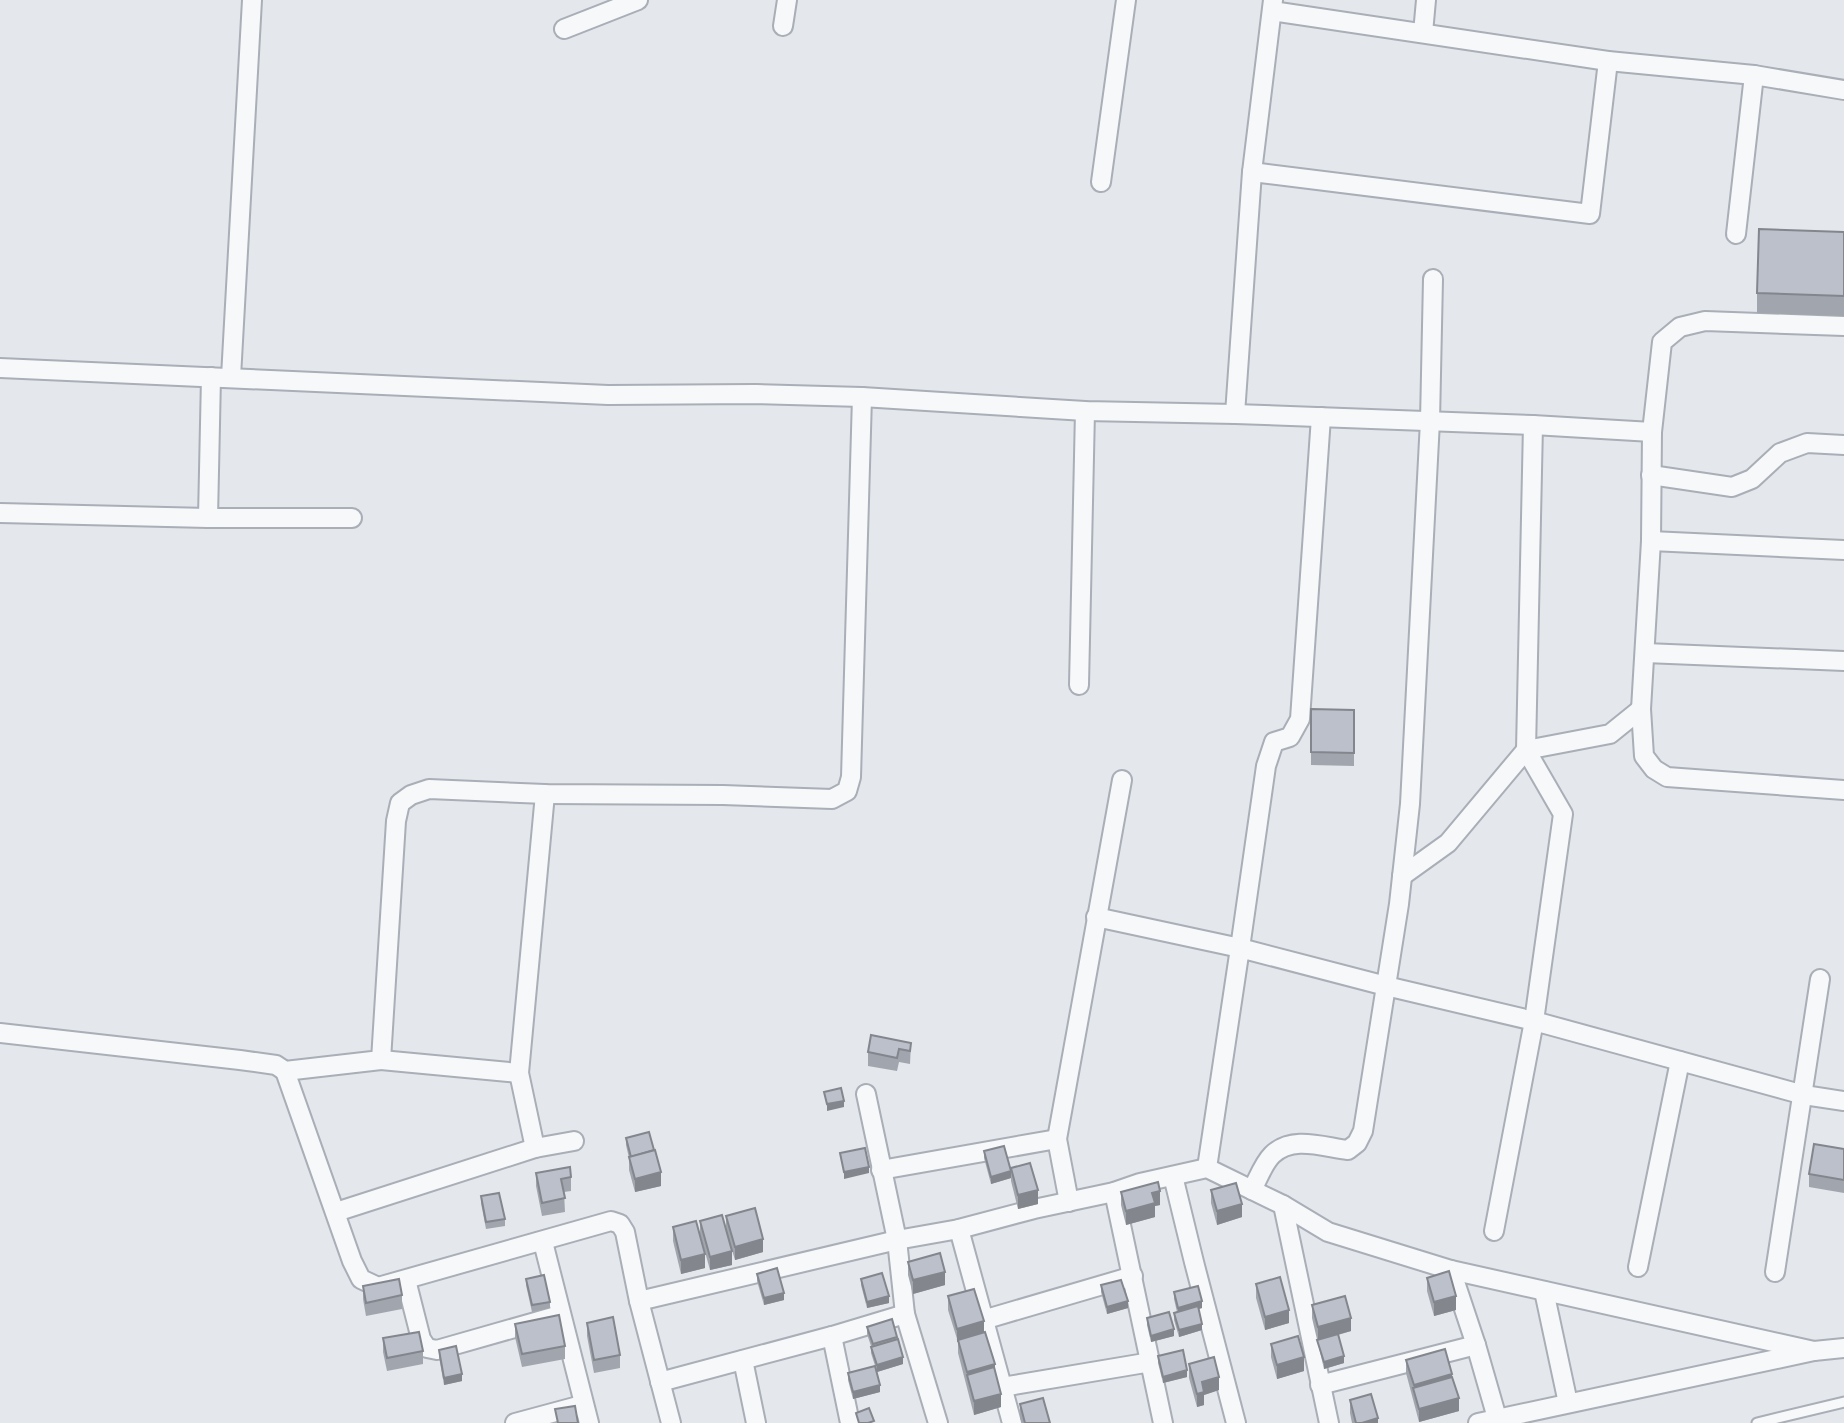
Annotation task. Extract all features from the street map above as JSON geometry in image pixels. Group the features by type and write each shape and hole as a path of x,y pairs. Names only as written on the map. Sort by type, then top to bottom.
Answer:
{"street":[{"path":"231,377 252,0"},
{"path":"564,29 638,0"},
{"path":"783,26 787,0"},
{"path":"1101,182 1126,0"},
{"path":"1423,33 1426,0"},
{"path":"1235,414 1252,172 1273,6 1608,61 1754,75 1844,90"},
{"path":"1252,172 1590,214 1608,61"},
{"path":"1736,234 1754,75"},
{"path":"1252,1190 1271,1156 1284,1147 1302,1143 1348,1150 1357,1143 1363,1131 1410,804 1430,421 1433,279"},
{"path":"1844,326 1705,321 1680,327 1662,342 1652,432 1651,541 1641,709 1644,756 1654,769 1667,777 1844,790"},
{"path":"0,368 608,395 862,397 1085,411 1430,421 1652,432"},
{"path":"208,518 211,377"},
{"path":"381,1060 396,821 400,803 411,795 429,789 832,799 847,791 851,777 862,397"},
{"path":"1079,685 1085,411"},
{"path":"1207,1168 1266,766 1274,742 1290,737 1300,719 1321,417"},
{"path":"1494,1231 1534,1021 1563,814 1526,750 1533,425"},
{"path":"1651,475 1732,487 1752,479 1780,453 1807,443 1844,445"},
{"path":"0,513 352,518"},
{"path":"1651,541 1844,550"},
{"path":"1645,653 1844,661"},
{"path":"1402,876 1448,843 1526,750 1610,734 1641,709"},
{"path":"1069,1202 1057,1139 1122,780"},
{"path":"535,1148 519,1073 545,794"},
{"path":"1096,917 1240,948 1534,1021 1804,1095 1844,1101"},
{"path":"1775,1272 1820,979"},
{"path":"0,1033 240,1060 276,1065 285,1071 352,1261 361,1279 378,1287 611,1221 620,1224 625,1232 639,1301 671,1423"},
{"path":"285,1071 381,1060 519,1073"},
{"path":"1638,1267 1680,1061"},
{"path":"866,1094 897,1240 905,1314 938,1423"},
{"path":"881,1170 1057,1139"},
{"path":"336,1212 535,1148 574,1141"},
{"path":"639,1301 897,1240 959,1229 1207,1168 1283,1205 1328,1232 1451,1270 1814,1351"},
{"path":"1173,1176 1236,1423"},
{"path":"1114,1192 1163,1423"},
{"path":"1283,1205 1329,1423"},
{"path":"959,1229 1012,1423"},
{"path":"515,1423 587,1414 543,1242"},
{"path":"1451,1270 1497,1418"},
{"path":"983,1320 1133,1276"},
{"path":"406,1280 421,1339 427,1348 437,1350 560,1315"},
{"path":"1544,1291 1568,1403"},
{"path":"660,1382 905,1314"},
{"path":"832,1336 850,1423"},
{"path":"1320,1385 1476,1345"},
{"path":"1478,1423 1814,1351 1844,1348"},
{"path":"743,1360 756,1423"},
{"path":"1002,1387 1151,1362"}],"lane":[{"path":"1757,1423 1844,1402"}],"building":[{"path":"1759,229 1844,232 1844,296 1757,293"},
{"path":"1311,709 1354,710 1354,753 1311,752"},
{"path":"871,1035 911,1043 910,1051 899,1049 897,1058 868,1052"},
{"path":"841,1088 844,1101 827,1104 824,1092"},
{"path":"649,1132 654,1150 631,1157 626,1138"},
{"path":"1814,1144 1844,1149 1844,1180 1809,1174"},
{"path":"1004,1146 1011,1171 991,1177 984,1151"},
{"path":"865,1148 869,1167 844,1172 840,1153"},
{"path":"655,1150 661,1172 635,1179 629,1157"},
{"path":"1030,1163 1038,1190 1018,1195 1011,1168"},
{"path":"570,1167 571,1177 561,1179 565,1198 542,1203 536,1173"},
{"path":"1158,1182 1160,1191 1152,1193 1155,1203 1126,1211 1121,1192"},
{"path":"1236,1183 1242,1204 1217,1211 1211,1190"},
{"path":"499,1193 505,1219 486,1222 481,1196"},
{"path":"755,1208 763,1239 735,1247 726,1216"},
{"path":"722,1215 732,1251 710,1257 700,1221"},
{"path":"696,1221 705,1254 681,1260 673,1227"},
{"path":"940,1253 945,1272 913,1280 908,1262"},
{"path":"777,1268 784,1293 764,1298 757,1274"},
{"path":"1449,1271 1456,1296 1434,1302 1427,1278"},
{"path":"882,1273 889,1296 867,1302 861,1279"},
{"path":"544,1275 550,1302 532,1305 526,1279"},
{"path":"1280,1277 1289,1310 1265,1317 1256,1284"},
{"path":"399,1279 402,1295 366,1303 363,1286"},
{"path":"1121,1280 1128,1301 1107,1307 1101,1285"},
{"path":"1198,1286 1202,1301 1178,1308 1174,1292"},
{"path":"974,1289 984,1321 957,1329 948,1296"},
{"path":"1345,1296 1351,1318 1318,1327 1312,1305"},
{"path":"1198,1306 1202,1324 1179,1330 1174,1313"},
{"path":"1169,1312 1174,1329 1151,1336 1147,1318"},
{"path":"559,1315 565,1346 522,1354 515,1324"},
{"path":"613,1317 620,1355 594,1360 587,1323"},
{"path":"892,1319 897,1337 873,1344 867,1327"},
{"path":"419,1332 423,1351 387,1358 383,1338"},
{"path":"985,1332 995,1364 967,1372 958,1340"},
{"path":"1338,1334 1344,1356 1324,1362 1317,1340"},
{"path":"1298,1336 1304,1357 1277,1365 1271,1344"},
{"path":"898,1339 903,1357 877,1365 871,1347"},
{"path":"456,1346 462,1374 444,1378 439,1350"},
{"path":"1445,1349 1452,1374 1414,1385 1406,1360"},
{"path":"1183,1350 1187,1370 1163,1377 1158,1356"},
{"path":"1214,1357 1219,1377 1202,1382 1204,1392 1197,1394 1189,1364"},
{"path":"875,1366 880,1385 853,1392 848,1373"},
{"path":"994,1367 1001,1394 974,1401 967,1375"},
{"path":"1452,1377 1459,1398 1419,1409 1413,1388"},
{"path":"1371,1394 1378,1418 1356,1423 1350,1400"},
{"path":"1043,1398 1050,1423 1025,1423 1020,1404"},
{"path":"575,1406 578,1423 558,1423 555,1409"},
{"path":"869,1408 874,1421 859,1423 856,1413"}]}
